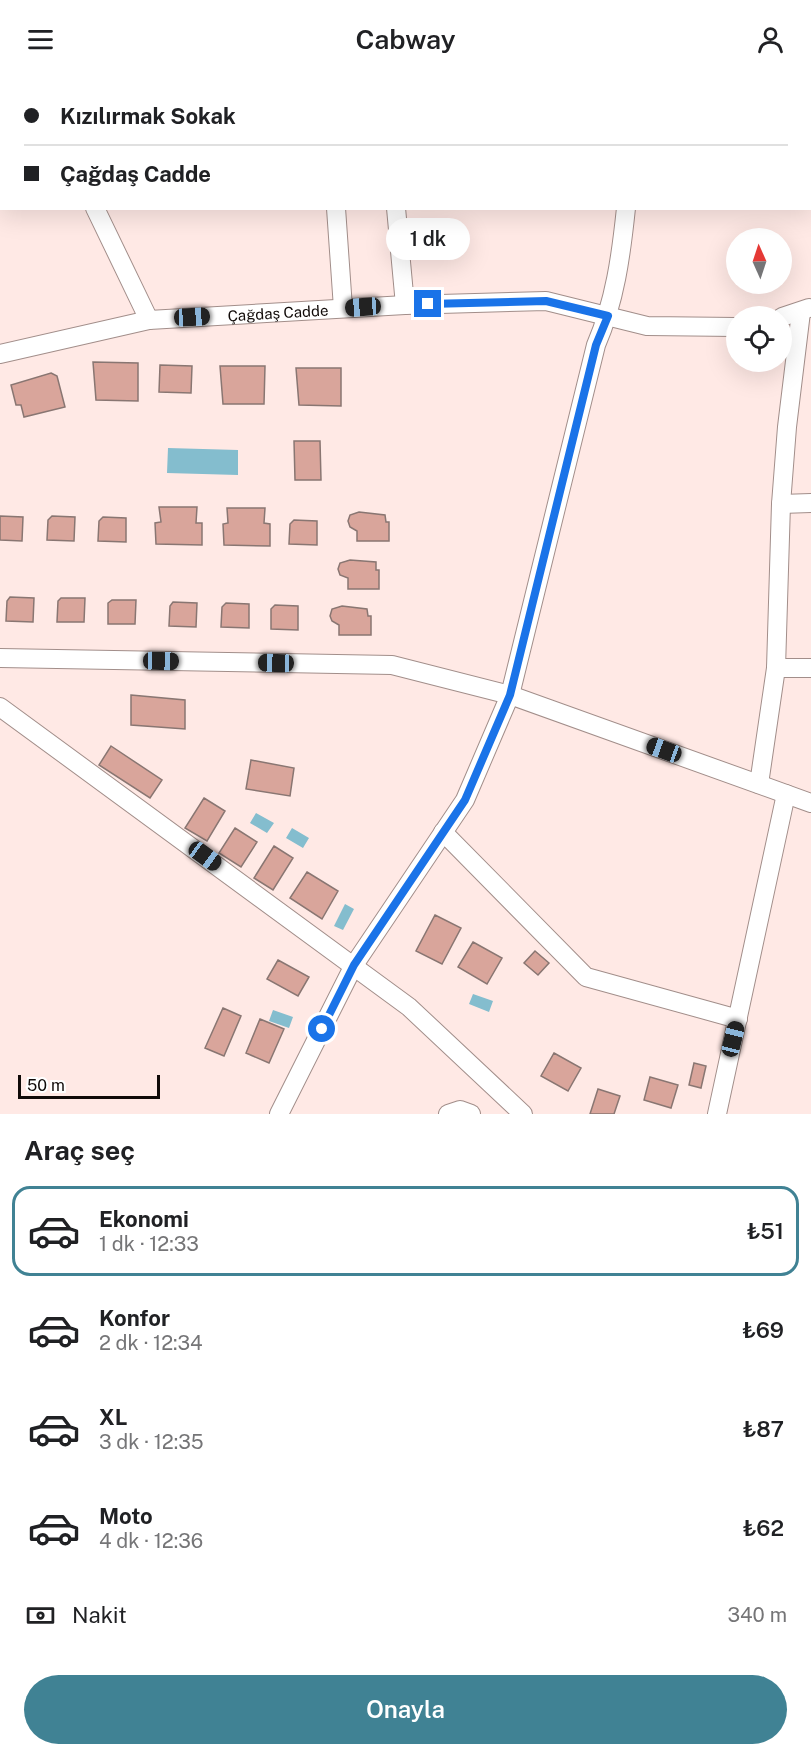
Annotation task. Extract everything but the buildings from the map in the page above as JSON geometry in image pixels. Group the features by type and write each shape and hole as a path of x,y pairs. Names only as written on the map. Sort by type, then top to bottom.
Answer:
{"street":[{"path":"96,210 149,320"},
{"path":"336,210 343,308"},
{"path":"396,210 405,304"},
{"path":"279,1114 354,965 465,800 510,695 596,345 608,316 619,270 626,210"},
{"name":"Çağdaş Cadde","path":"0,354 149,320 405,304 546,301 647,326 726,327"},
{"path":"759,784 776,668 781,504 787,427 806,309"},
{"path":"781,504 811,503"},
{"path":"0,658 392,665 510,695 811,803"},
{"path":"776,668 811,668"},
{"path":"0,707 409,1006 523,1114"},
{"path":"717,1114 786,794"},
{"path":"442,832 586,977 738,1019"},
{"path":"448,1114 459,1110 471,1114"}],"water":[{"path":"168,448 238,450 238,475 167,473"},
{"path":"256,813 274,823 267,833 250,823"},
{"path":"292,828 309,838 303,848 286,838"},
{"path":"345,904 354,909 343,930 334,926"},
{"path":"473,994 493,1001 489,1012 469,1004"},
{"path":"273,1010 293,1017 289,1028 269,1021"}],"route":[{"path":"322,1029 354,965 465,800 510,695 596,345 608,316 546,301 428,304"}]}
